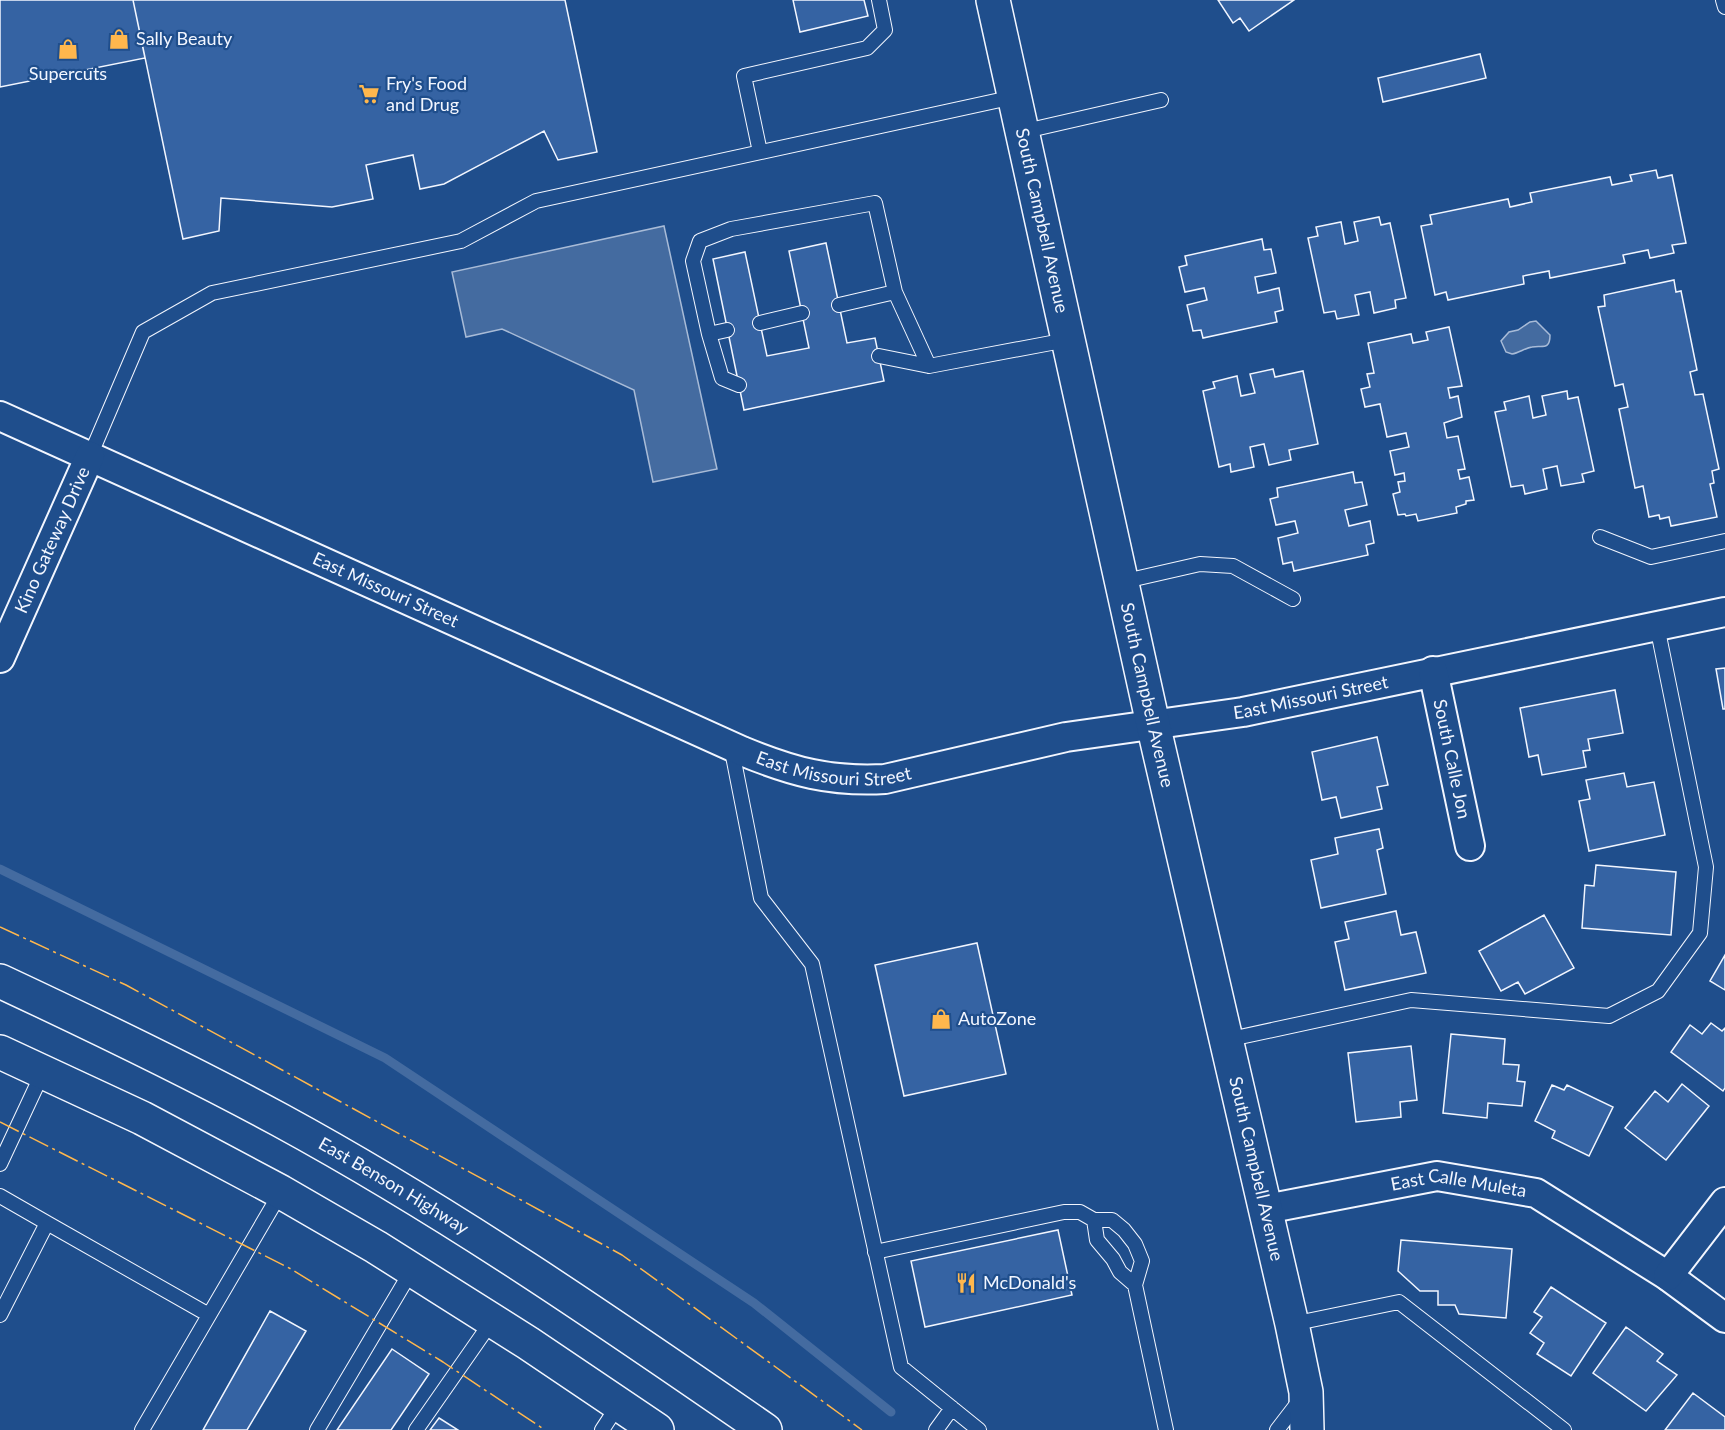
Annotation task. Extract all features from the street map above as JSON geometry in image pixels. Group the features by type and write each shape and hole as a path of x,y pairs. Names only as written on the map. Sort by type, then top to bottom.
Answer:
{"main road":[{"name":"South Campbell Avenue","path":"993,0 1153,724 1292,1324 1306,1392 1307,1430"},
{"name":"East Benson Highway","path":"0,981 179,1066 281,1120 414,1197 572,1297 765,1430"},
{"path":"0,1052 142,1118 281,1192 412,1269 492,1321 610,1417 657,1430"},
{"name":"South Campbell Avenue","path":"1306,1392 1327,1430"}],"street":[{"name":"East Missouri Street","path":"0,416 731,746 780,767 808,774 865,780 885,779 1066,737 1244,712 1725,612"},
{"name":"Kino Gateway Drive","path":"0,658 90,456"},
{"name":"South Calle Jon","path":"1433,671 1470,846"},
{"name":"East Calle Muleta","path":"1266,1209 1437,1176 1536,1193 1668,1276 1725,1318"},
{"path":"1668,1276 1725,1202"}],"lane":[{"path":"760,152 744,76 867,48 885,30 879,0"},
{"path":"1724,0 1725,7"},
{"path":"90,456 143,332 212,293 461,241 536,201 1014,97"},
{"path":"1021,132 1161,100"},
{"path":"738,385 723,378 709,334 693,261 700,241 731,229 875,203 895,292 929,366"},
{"path":"839,305 895,292"},
{"path":"760,323 802,313"},
{"path":"709,334 727,330"},
{"path":"879,356 929,366 1067,340"},
{"path":"1600,537 1651,557 1725,540"},
{"path":"1121,582 1200,564 1233,566 1293,599"},
{"path":"1226,1040 1411,1000 1609,1016 1658,991 1700,933 1706,867 1657,626"},
{"path":"731,746 761,898 812,964 901,1367 979,1430"},
{"path":"0,1164 43,1072"},
{"path":"142,1430 281,1192"},
{"path":"0,1196 209,1315"},
{"path":"874,1252 1064,1212 1080,1212 1094,1220 1112,1220 1135,1244 1142,1261 1135,1285 1166,1430"},
{"path":"1094,1220 1097,1240 1113,1259 1120,1272 1135,1285"},
{"path":"0,1315 47,1223"},
{"path":"317,1430 412,1269"},
{"path":"1292,1324 1399,1302 1564,1430"},
{"path":"416,1430 492,1321"},
{"path":"1277,1430 1306,1392"},
{"path":"936,1430 952,1408"}],"water":[{"path":"664,226 717,469 653,482 634,390 502,329 466,337 452,272"},
{"path":"1536,321 1550,335 1549,343 1517,353 1506,352 1501,341 1509,332"}],"building":[{"path":"0,0 133,0 145,58 0,87"},
{"name":"Fry's Food and Drug","path":"133,0 565,0 597,152 558,160 544,131 444,184 420,189 413,155 366,165 373,199 332,207 221,198 219,231 183,239"},
{"path":"793,0 864,0 868,16 800,32"},
{"path":"1218,0 1294,0 1249,31 1240,18 1233,23"},
{"path":"1480,54 1486,78 1383,102 1378,78"},
{"path":"1656,170 1658,178 1672,175 1686,243 1672,245 1674,253 1650,258 1648,250 1623,255 1625,263 1550,278 1549,271 1523,276 1524,284 1448,300 1446,292 1435,295 1421,226 1432,224 1430,215 1508,199 1510,207 1532,202 1530,193 1610,177 1612,185 1632,181 1630,175"},
{"path":"1379,217 1381,225 1390,223 1406,298 1395,300 1396,308 1374,313 1370,292 1355,295 1359,315 1337,319 1335,311 1324,313 1308,238 1318,236 1316,227 1341,222 1345,244 1358,241 1354,222"},
{"path":"1262,239 1264,250 1271,249 1276,273 1255,277 1258,293 1279,288 1283,310 1275,312 1277,322 1203,338 1201,330 1193,331 1187,305 1207,300 1204,288 1185,292 1179,267 1187,265 1185,256"},
{"path":"826,243 847,343 875,338 884,381 744,410 713,259 745,252 767,356 809,348 789,251"},
{"path":"1674,280 1676,292 1681,291 1697,370 1690,372 1695,395 1703,394 1719,469 1712,471 1714,483 1710,484 1717,517 1671,526 1669,517 1660,519 1659,515 1649,517 1643,486 1635,488 1619,409 1628,407 1623,384 1615,386 1598,307 1605,306 1604,295"},
{"path":"1449,327 1462,386 1448,388 1450,398 1458,396 1462,417 1444,423 1447,438 1458,436 1465,469 1458,470 1460,479 1469,477 1474,500 1466,501 1466,504 1456,507 1457,513 1418,521 1416,514 1398,515 1393,494 1400,492 1398,482 1405,481 1404,473 1395,475 1390,451 1409,447 1406,433 1387,437 1380,404 1365,407 1361,389 1370,387 1367,374 1374,373 1368,343 1411,334 1413,343 1428,340 1426,332"},
{"path":"1273,369 1275,377 1303,371 1318,444 1289,450 1291,460 1269,465 1264,444 1250,447 1254,467 1231,472 1230,464 1219,467 1203,391 1215,388 1213,382 1237,376 1241,396 1255,393 1250,374"},
{"path":"1567,391 1568,399 1578,397 1594,471 1582,474 1584,482 1561,486 1557,466 1543,469 1547,489 1525,494 1523,485 1511,487 1495,412 1506,410 1504,402 1529,396 1533,418 1546,415 1542,396"},
{"path":"1353,472 1355,483 1362,482 1367,505 1345,510 1349,526 1370,521 1374,543 1366,545 1368,555 1294,571 1292,562 1283,564 1278,538 1298,533 1295,521 1276,525 1270,499 1278,497 1277,488"},
{"path":"1725,668 1725,709 1723,709 1716,669"},
{"path":"1615,690 1623,733 1588,739 1590,750 1583,751 1586,767 1542,775 1538,755 1529,757 1520,708"},
{"path":"1377,737 1388,785 1377,787 1382,809 1341,818 1336,797 1322,800 1312,752"},
{"path":"1624,773 1627,787 1654,782 1665,835 1589,851 1579,801 1590,799 1586,780"},
{"path":"1379,829 1383,848 1377,850 1386,894 1321,908 1311,860 1338,854 1335,838"},
{"path":"1596,865 1676,872 1671,935 1582,928 1585,885 1594,886"},
{"path":"1396,911 1401,935 1416,932 1426,973 1345,990 1335,942 1349,939 1345,922"},
{"path":"1544,915 1574,968 1525,994 1518,982 1501,991 1479,951"},
{"name":"AutoZone","path":"977,943 1006,1074 904,1096 875,965"},
{"path":"1725,955 1725,990 1710,981"},
{"path":"1711,1023 1722,1031 1725,1028 1725,1088 1723,1091 1671,1052 1690,1025 1702,1034"},
{"path":"1451,1034 1505,1039 1503,1064 1519,1065 1517,1081 1525,1082 1522,1106 1488,1103 1487,1118 1443,1113"},
{"path":"1411,1046 1417,1100 1400,1102 1401,1117 1356,1122 1348,1053"},
{"path":"1682,1084 1709,1106 1666,1160 1625,1128 1655,1091 1668,1102"},
{"path":"1552,1085 1564,1090 1567,1085 1613,1107 1589,1156 1552,1138 1555,1131 1535,1121"},
{"path":"1058,1230 1072,1295 925,1327 911,1261"},
{"path":"1401,1240 1512,1249 1506,1318 1459,1314 1455,1305 1438,1305 1438,1291 1420,1291 1398,1271"},
{"path":"1551,1287 1606,1323 1571,1376 1537,1354 1544,1343 1530,1333 1542,1317 1534,1312"},
{"path":"270,1311 306,1331 247,1430 203,1430"},
{"path":"1626,1327 1663,1354 1657,1361 1677,1375 1646,1411 1593,1373"},
{"path":"392,1349 429,1374 391,1430 337,1430"},
{"path":"1693,1393 1725,1417 1725,1430 1665,1430"},
{"path":"439,1418 458,1430 430,1430"}],"waterway":[{"path":"0,869 385,1058 754,1303 891,1412"}],"power":[{"path":"0,927 126,985 622,1255 862,1430"},
{"path":"0,1122 291,1269 443,1362 545,1430"}],"place":[{"name":"Sally Beauty","path":"119,39"},
{"name":"Supercuts","path":"68,49"},
{"name":"Fry's Food and Drug","path":"369,94"},
{"name":"AutoZone","path":"941,1019"},
{"name":"McDonald's","path":"966,1283"}]}
